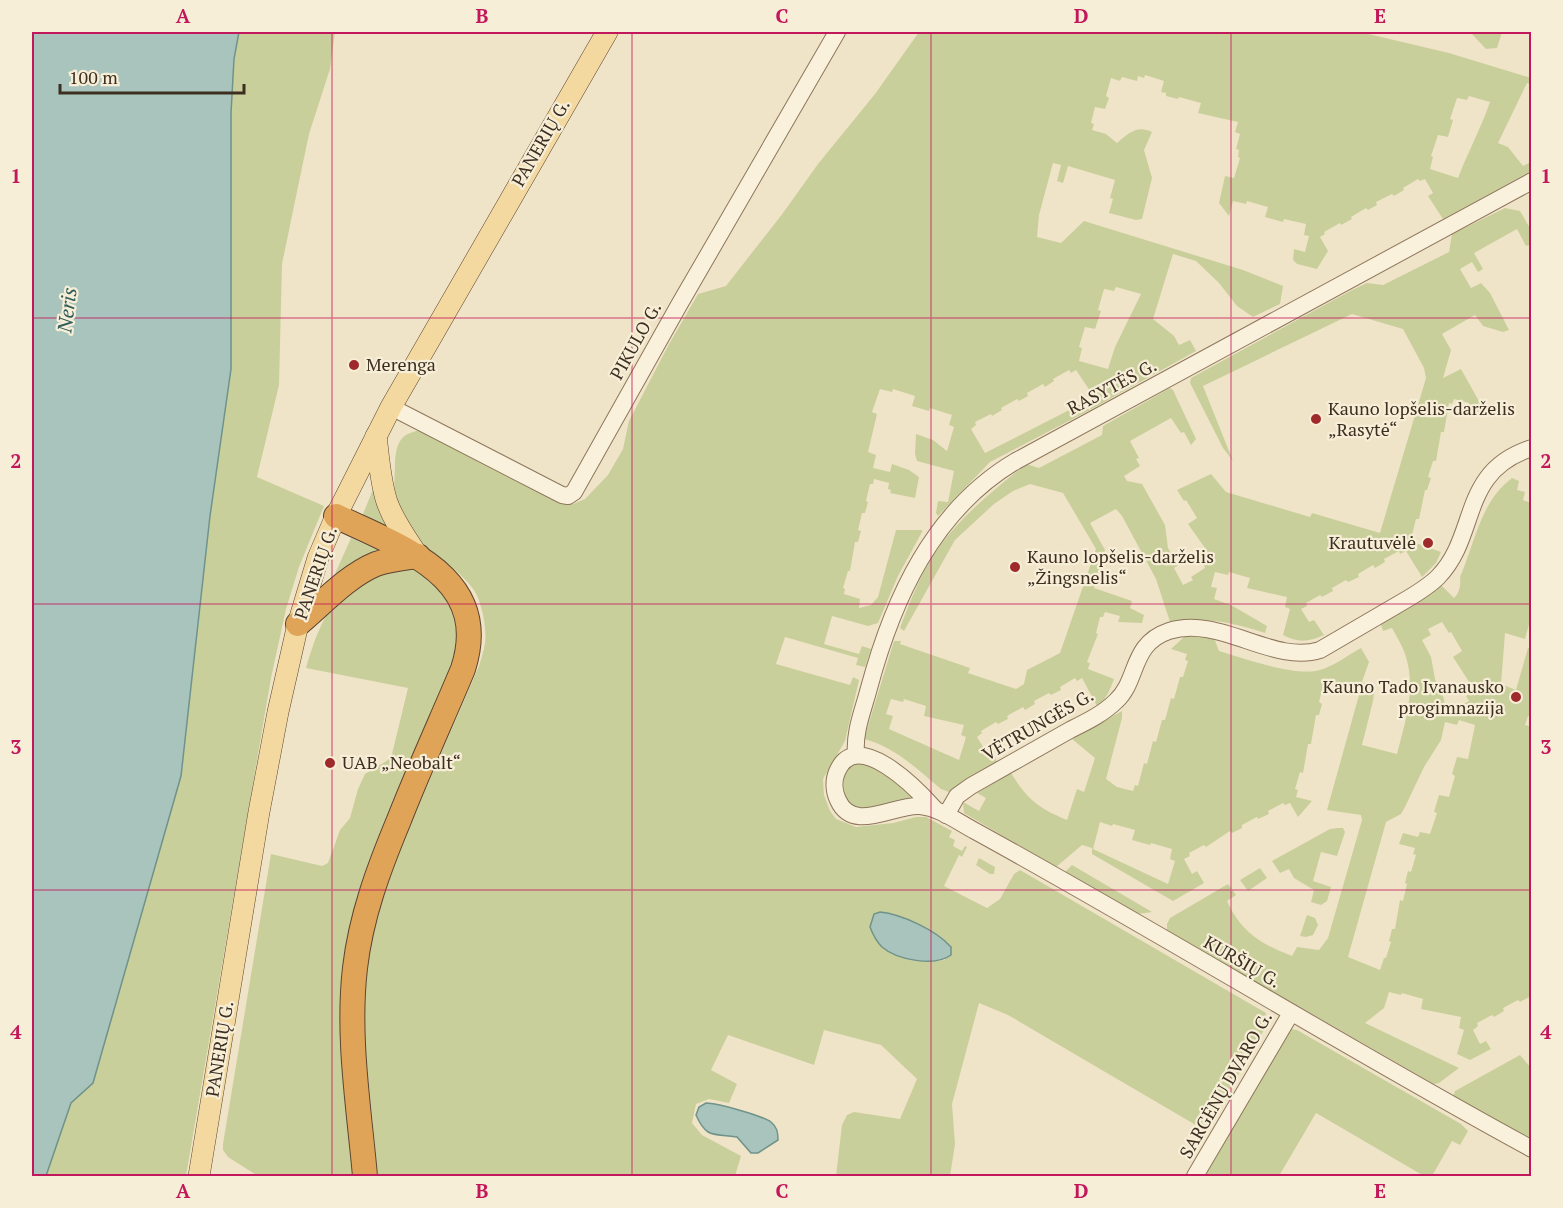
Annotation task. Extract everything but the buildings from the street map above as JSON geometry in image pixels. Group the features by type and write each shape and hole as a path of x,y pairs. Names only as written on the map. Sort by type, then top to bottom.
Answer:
{"highway":[{"path":"336,516 418,556 444,576 456,592 466,616 470,636 463,669 379,869 360,936 352,1002 352,1036 365,1176"},
{"path":"298,624 363,571 393,559 418,556"}],"main road":[{"name":"PANERIŲ G.","path":"199,1176 259,812 283,688 298,624 318,558 336,516 391,407 607,32"},
{"path":"376,436 381,480 387,503 397,525 418,556"}],"street":[{"name":"PIKULO G.","path":"391,407 562,495 568,496 574,492 837,32"},
{"name":"RASYTĖS G.","path":"856,755 855,738 882,644 897,604 915,567 938,530 963,503 985,484 1016,461 1532,182"},
{"name":"VĖTRUNGĖS G.","path":"940,812 971,786 1089,720 1118,700 1143,649 1169,631 1204,629 1288,652 1309,654 1320,650 1421,590 1439,576 1456,551 1479,488 1503,463 1532,448"},
{"name":"KURŠIŲ G.","path":"940,812 907,807 867,817 856,816 847,812 840,805 834,785 837,772 844,761 856,755 877,760 893,770 940,812 1532,1149"},
{"name":"SARGĖNŲ DVARO G.","path":"1195,1176 1291,1013"}],"green space":[{"path":"239,32 335,32 330,69 309,134 282,264 279,385 257,477 324,506 299,567 286,609 271,678 186,1176 46,1176 71,1103 93,1083 133,940 210,516 231,369 231,113 234,59"},
{"path":"919,32 1360,32 1449,53 1531,78 1531,84 1527,83 1498,143 1508,147 1523,166 1531,162 1531,171 1443,219 1428,196 1433,193 1425,179 1420,181 1418,179 1394,196 1392,194 1376,202 1377,205 1368,210 1366,208 1351,217 1352,219 1324,232 1325,234 1320,237 1328,251 1317,269 1297,264 1293,260 1294,249 1305,252 1309,236 1304,235 1306,224 1284,219 1283,222 1265,217 1268,207 1247,201 1246,204 1233,201 1229,216 1219,203 1225,176 1234,178 1240,158 1238,157 1239,150 1236,149 1240,134 1235,132 1238,122 1198,113 1201,103 1166,96 1166,93 1161,92 1164,81 1145,75 1144,78 1138,76 1137,81 1122,77 1120,81 1111,78 1106,96 1109,98 1105,109 1095,107 1091,123 1094,124 1092,130 1106,134 1117,143 1129,133 1137,130 1152,132 1144,150 1152,178 1142,219 1136,220 1109,213 1115,180 1068,166 1063,183 1057,181 1061,165 1053,163 1039,215 1037,237 1061,243 1084,221 1243,270 1283,286 1280,304 1253,317 1237,306 1219,283 1196,261 1173,254 1153,319 1174,336 1179,345 1190,340 1196,351 1090,410 990,462 938,516 936,513 938,501 948,502 954,471 917,461 916,434 933,440 947,451 954,427 949,425 952,415 930,408 929,411 912,406 915,396 893,389 892,392 880,389 872,412 877,414 868,452 876,455 873,468 890,472 892,464 909,470 919,477 915,498 890,493 889,483 874,479 873,484 870,484 866,501 868,502 865,513 862,513 858,530 861,531 858,542 855,542 850,571 848,571 843,588 845,589 844,594 860,599 859,608 871,605 878,597 896,530 922,530 922,532 898,576 878,623 868,626 832,616 824,644 859,654 862,646 871,649 865,667 856,665 858,658 785,637 776,664 850,685 853,677 859,680 845,741 823,779 824,795 836,819 856,827 926,817 952,831 949,837 955,840 953,846 962,851 965,846 967,847 962,857 959,855 944,886 987,908 1000,899 1014,874 1020,870 1266,1013 1265,1028 1206,1131 1008,1015 979,1003 952,1104 955,1144 950,1176 836,1176 842,1125 847,1115 854,1112 900,1119 917,1079 881,1045 824,1030 814,1065 728,1035 711,1070 737,1084 729,1103 709,1099 696,1104 692,1123 702,1135 741,1156 735,1176 378,1176 362,1013 368,952 394,862 479,666 485,637 482,609 474,590 409,529 401,516 394,487 395,461 399,443 410,433 422,430 555,497 573,504 585,499 608,475 623,449 629,421 698,294 726,286 818,164 875,94","holes":["1469,96 1490,102 1458,178 1430,169 1433,157 1431,156 1438,135 1448,137 1453,120 1450,119 1457,98 1467,100","1116,287 1141,294 1115,347 1108,369 1079,361 1082,348 1079,347 1085,327 1095,329 1101,311 1098,310 1104,289 1114,291","1069,370 1071,373 1076,370 1094,397 1090,410 1081,404 985,453 971,429 976,425 975,422 991,414 992,416 1017,399 1019,401 1028,396 1027,393 1043,384 1045,387 1054,381 1053,379","880,912 894,914 940,937 945,960 926,962 892,954"]},
{"path":"1470,32 1502,32 1497,48 1486,49"},
{"path":"1505,208 1520,211 1531,230 1531,249 1529,245 1526,246 1517,229 1474,253 1483,269 1478,272 1472,262 1460,269 1471,288 1481,283 1490,293 1509,330 1503,332 1483,326 1475,315 1442,334 1451,350 1443,378 1461,369 1480,403 1479,412 1467,409 1469,403 1454,399 1452,404 1449,403 1436,461 1433,461 1428,477 1431,478 1425,490 1419,519 1416,519 1412,535 1414,536 1413,542 1441,552 1436,563 1422,577 1406,551 1400,554 1399,551 1384,559 1385,562 1375,568 1373,565 1358,574 1359,577 1348,582 1346,580 1332,588 1333,591 1306,603 1307,606 1301,609 1309,622 1314,620 1324,635 1308,640 1293,639 1283,635 1290,609 1285,607 1287,597 1247,588 1250,578 1229,572 1228,575 1215,572 1211,587 1217,588 1214,599 1231,605 1267,626 1265,633 1219,622 1196,620 1170,622 1156,579 1116,509 1090,523 1105,550 1094,588 1132,601 1130,608 1144,615 1142,623 1118,622 1120,616 1105,612 1103,617 1100,617 1096,633 1098,634 1087,662 1090,663 1088,669 1114,679 1108,694 1097,706 1082,678 1077,681 1075,678 1060,687 1061,690 1034,701 1035,704 1025,710 1023,707 998,724 996,722 981,731 982,733 977,737 985,750 991,748 997,762 949,792 941,789 896,753 864,739 894,641 901,641 900,644 970,668 968,673 1016,689 1024,684 1027,670 1060,653 1096,549 1063,493 1030,484 1013,491 994,504 955,540 904,631 900,628 918,582 935,552 961,521 982,501 1026,464 1039,468 1102,435 1103,426 1170,388 1196,439 1191,445 1184,432 1181,433 1171,418 1130,441 1139,458 1136,459 1140,466 1124,476 1127,481 1142,484 1165,525 1168,548 1178,565 1174,568 1183,585 1193,580 1191,577 1205,568 1203,564 1212,558 1188,524 1197,518 1177,490 1211,474 1226,492 1310,517 1312,513 1380,533 1426,378 1424,368 1403,329 1352,314 1203,386 1233,461 1223,448 1190,383 1191,378 1352,290 1367,283 1383,285 1449,252 1452,234","holes":["891,699 903,702 904,699 926,706 924,716 964,725 961,735 966,737 959,760 889,729 893,716 886,714"]},
{"path":"1512,478 1519,481 1517,490 1525,492 1523,500 1531,503 1529,514 1532,515 1531,617 1525,639 1505,633 1501,684 1516,690 1528,648 1531,649 1531,717 1528,716 1525,725 1532,727 1532,993 1520,1002 1518,1000 1503,1008 1504,1011 1494,1017 1492,1015 1477,1023 1478,1026 1473,1030 1480,1044 1486,1041 1491,1049 1470,1060 1457,1054 1464,1030 1459,1028 1461,1017 1421,1009 1423,999 1389,992 1384,1008 1365,1023 1459,1068 1439,1083 1434,1084 1167,931 1170,918 1228,884 1236,895 1227,901 1239,921 1253,936 1271,947 1292,956 1297,947 1319,950 1328,938 1362,820 1361,815 1327,810 1359,695 1342,691 1343,685 1328,681 1326,686 1323,686 1319,702 1322,704 1319,715 1316,715 1311,744 1308,744 1303,773 1300,772 1295,789 1298,790 1296,797 1312,801 1298,817 1290,803 1285,805 1283,803 1268,811 1269,814 1258,819 1257,817 1242,825 1242,828 1232,833 1230,831 1206,847 1204,845 1189,853 1190,856 1184,859 1192,874 1197,871 1204,883 1173,901 1092,854 1092,848 1082,845 1056,867 964,813 963,802 979,811 986,798 977,793 1011,773 1034,802 1067,820 1077,789 1084,792 1095,758 1072,739 1122,711 1106,779 1117,787 1133,791 1135,785 1138,786 1144,763 1147,764 1153,741 1156,742 1162,720 1165,720 1171,698 1174,699 1180,677 1183,677 1188,661 1185,660 1187,654 1171,649 1185,636 1214,638 1219,651 1269,666 1297,671 1320,670 1361,648 1369,662 1362,682 1375,686 1362,745 1397,754 1410,694 1409,669 1406,657 1392,628 1383,631 1381,625 1383,621 1440,584 1454,598 1456,596 1460,588 1460,577 1485,511 1501,488","holes":["1442,622 1462,651 1453,657 1475,691 1466,696 1469,701 1455,709 1446,708 1435,679 1431,657 1422,640 1431,635 1428,629","1459,720 1475,725 1468,759 1457,757 1449,797 1439,795 1434,812 1437,813 1430,834 1420,832 1418,837 1403,833 1399,844 1415,848 1413,854 1416,855 1411,872 1408,871 1403,901 1400,900 1395,929 1392,929 1389,941 1391,942 1380,970 1348,957 1386,822 1401,814 1424,767 1441,740 1445,722 1457,725","1100,822 1135,830 1132,840 1172,849 1170,859 1175,861 1168,884 1093,849"]},
{"path":"376,482 392,529 363,514"},
{"path":"351,538 389,555 330,585"},
{"path":"399,565 417,569 445,590 463,634 429,728 365,875 352,921 355,1176 258,1176 228,1157 223,1150 223,1144 271,854 322,866 328,863 340,830 350,818 365,774 388,760 392,754 408,688 306,668 319,630 339,597 364,577"},
{"path":"864,761 876,765 914,796 872,810 860,810 850,805 841,792 840,782 848,769"},
{"path":"1343,828 1345,832 1337,856 1321,852 1313,881 1331,887 1327,901 1321,905 1311,902 1314,890 1294,878 1289,869 1280,873 1272,861 1330,829"},
{"path":"979,858 995,867 994,874 976,865"},
{"path":"1072,865 1152,912 1138,914 1065,872"},
{"path":"1260,868 1267,878 1248,891 1240,880"},
{"path":"1307,915 1315,918 1318,925 1313,935 1300,936"},
{"path":"1291,1029 1297,1030 1461,1124 1468,1131 1460,1145 1452,1141 1432,1176 1424,1176 1316,1113 1279,1176 1202,1176"},
{"path":"1520,1055 1531,1068 1531,1139 1453,1096 1455,1091"}],"water":[{"name":"Neris","path":"32,32 239,32 234,59 231,113 231,369 210,516 181,776 93,1083 71,1103 46,1176 32,1176"},
{"path":"880,912 918,924 937,935 951,947 951,955 936,961 926,961 906,958 889,952 878,942 870,927 874,914"},
{"path":"706,1103 729,1107 766,1119 776,1128 778,1140 758,1153 751,1153 737,1137 708,1132 696,1115 699,1107"}],"place":[{"name":"Merenga","path":"354,365"},
{"name":"Kauno lopšelis-darželis „Rasytė“","path":"1316,419"},
{"name":"Krautuvėlė","path":"1428,543"},
{"name":"Kauno lopšelis-darželis „Žingsnelis“","path":"1015,567"},
{"name":"Kauno Tado Ivanausko progimnazija","path":"1516,697"},
{"name":"UAB „Neobalt“","path":"330,763"}]}
